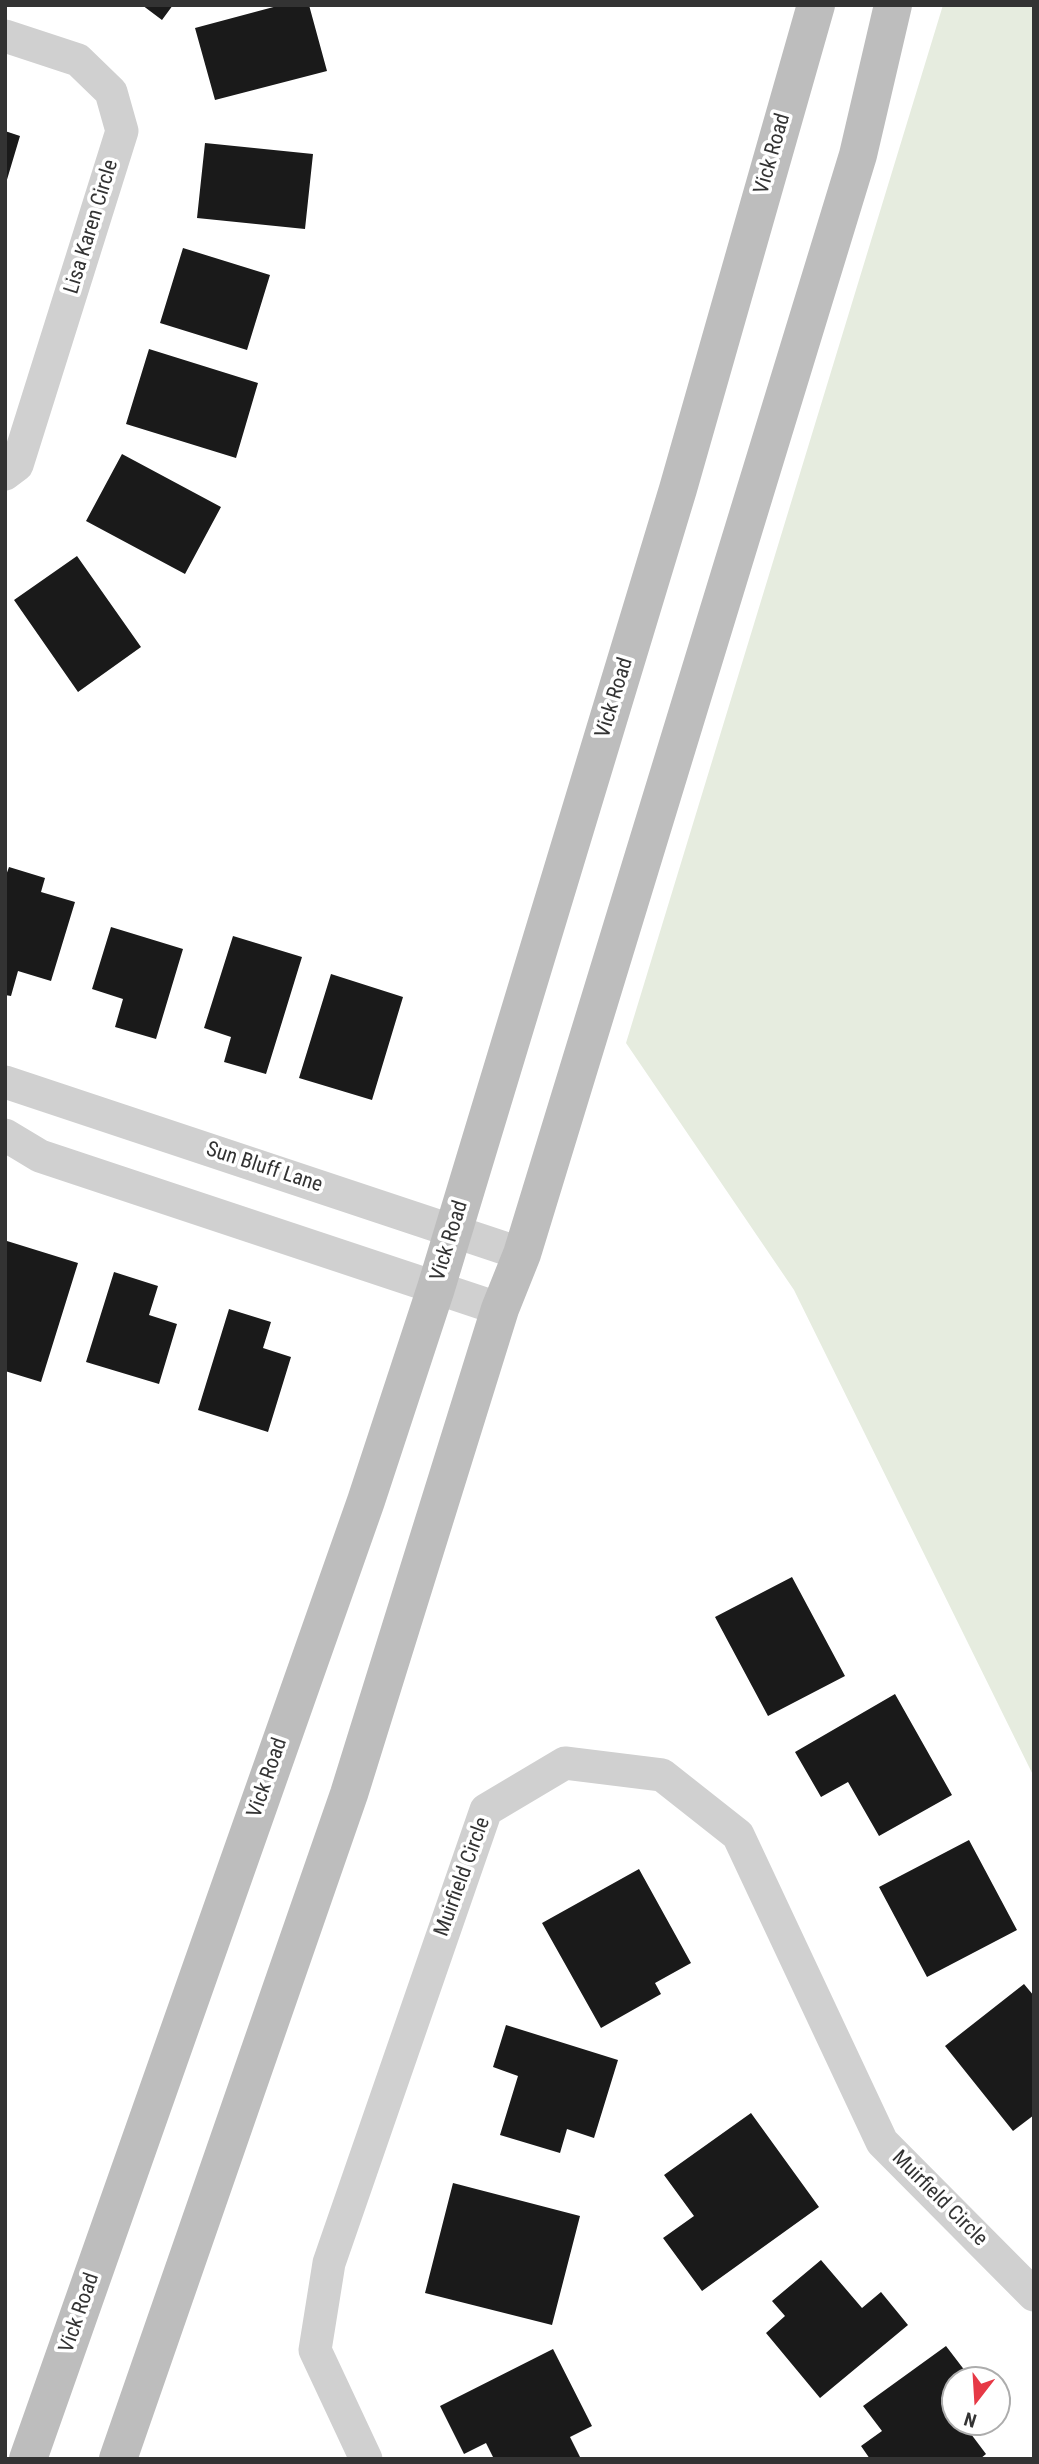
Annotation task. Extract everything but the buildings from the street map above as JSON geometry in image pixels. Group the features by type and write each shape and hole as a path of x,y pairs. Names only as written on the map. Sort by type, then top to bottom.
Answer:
{"street":[{"name":"Vick Road","path":"28,2459 366,1501 436,1288 678,489 816,5"},
{"path":"118,2459 349,1794 500,1309 522,1254 858,155 893,5"},
{"name":"Lisa Karen Circle","path":"5,36 78,60 111,92 122,131 17,465 5,474"},
{"name":"Sun Bluff Lane","path":"5,1083 522,1254"},
{"path":"5,1135 40,1156 500,1309"},
{"name":"Muirfield Circle","path":"366,2459 315,2350 329,2263 486,1810 565,1763 662,1775 738,1835 882,2142 1034,2295"}],"shaded area":[{"path":"943,5 1034,5 1034,1777 794,1290 626,1043"}]}
